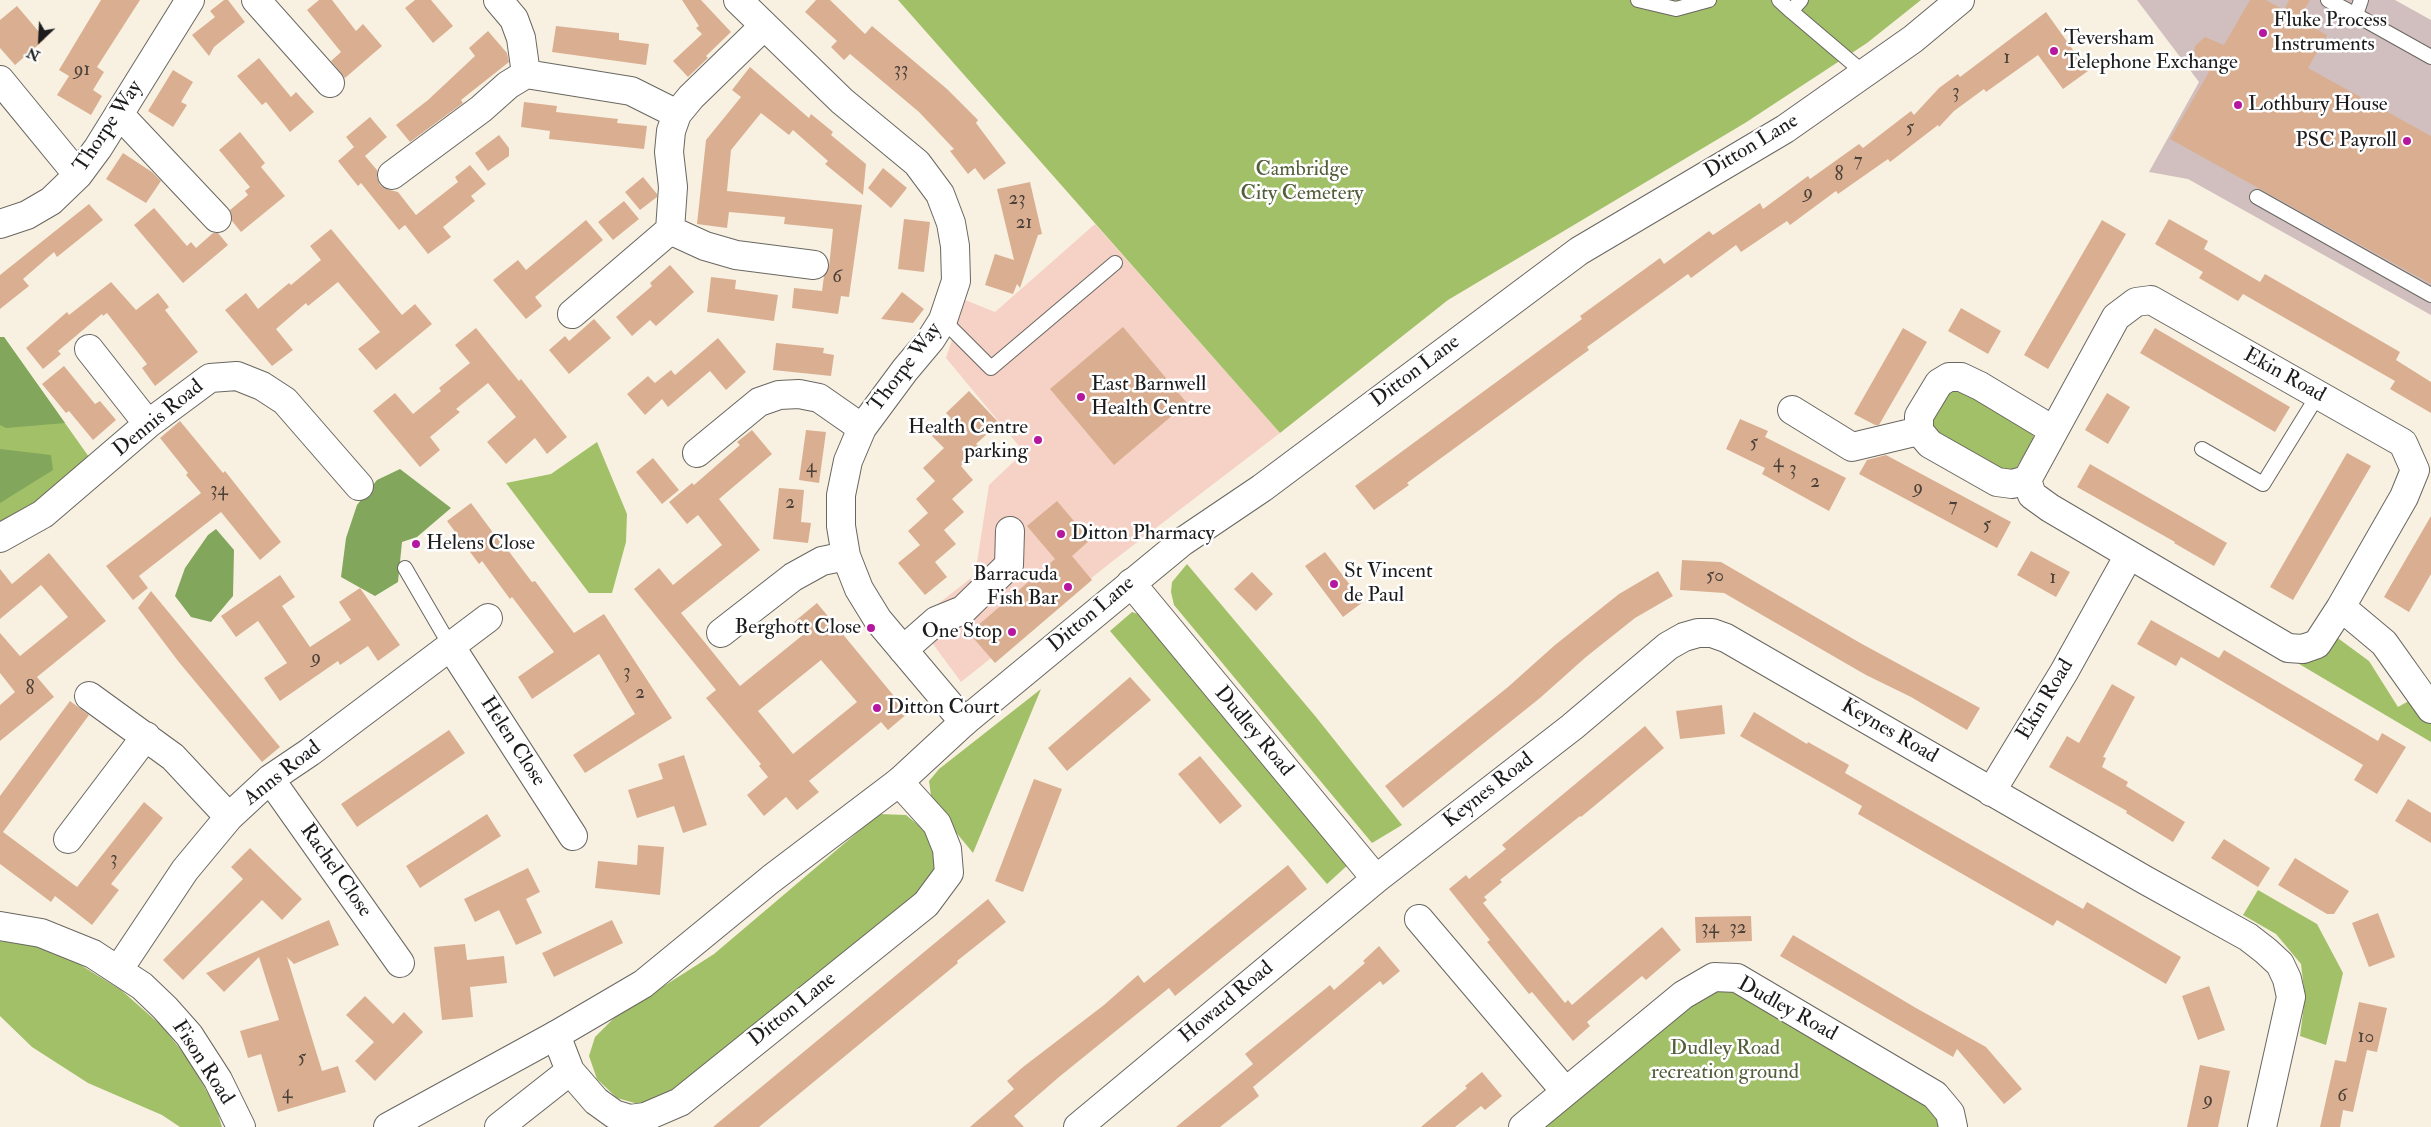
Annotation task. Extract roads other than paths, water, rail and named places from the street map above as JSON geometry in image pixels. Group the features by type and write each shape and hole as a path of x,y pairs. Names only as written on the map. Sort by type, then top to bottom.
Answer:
{"street":[{"name":"Thorpe Way","path":"0,224 27,215 51,201 78,175 119,114 190,0"},
{"path":"256,0 330,83"},
{"path":"498,0 514,19 521,38 526,74"},
{"name":"Thorpe Way","path":"738,0 842,101 917,163 940,194 951,222 956,246 956,281 943,320 931,339 900,376 862,428 848,462 841,495 841,526 846,556 859,589 878,620 964,722"},
{"name":"Ditton Lane","path":"388,1127 556,1035 643,984 771,879 899,782 964,722 1182,542 1262,488 1579,251 1785,129 1914,39 1960,0"},
{"path":"572,314 670,230 673,187 669,152 671,131 677,114 691,97 764,26"},
{"path":"392,175 481,109 508,85 526,74 632,91 677,114"},
{"path":"0,80 78,175"},
{"path":"119,114 217,218"},
{"path":"670,230 705,246 736,255 814,265"},
{"name":"Ekin Road","path":"2151,300 2403,443 2415,470 2404,497 2341,607 2317,644 2303,649 2288,648 2050,508 2032,495 2027,480 2054,430 2116,317 2136,302 2151,300"},
{"path":"88,349 148,424"},
{"name":"Dennis Road","path":"0,538 43,514 148,424 188,392 210,378 238,376 262,386 285,401 359,486"},
{"path":"2027,480 2012,484 1997,482 1930,444 1919,431 1920,416 1939,383 1949,377 1961,377 1980,386 2054,430"},
{"path":"697,453 759,402 779,395 799,394 819,398 862,428"},
{"path":"1792,410 1852,447 1919,431"},
{"path":"903,650 936,621 963,610 1008,565 1010,531"},
{"name":"Ekin Road","path":"1991,792 2064,672 2129,555"},
{"path":"721,633 793,577 822,561 846,556"},
{"name":"Dudley Road","path":"1131,584 1376,879"},
{"path":"2341,607 2384,643 2431,709"},
{"name":"Anns Road","path":"119,970 186,870 229,816 270,779 310,752 488,618"},
{"name":"Keynes Road","path":"1376,879 1572,727 1668,646 1684,637 1698,633 1712,633 1726,638 1991,792 2248,937 2280,964 2287,979 2291,997 2262,1127"},
{"name":"Helen Close","path":"451,647 573,836"},
{"path":"89,696 173,757 229,816"},
{"path":"68,839 146,736"},
{"name":"Rachel Close","path":"270,779 400,963"},
{"name":"Ditton Lane","path":"556,1035 570,1071 596,1100 614,1114 630,1119 645,1117 680,1102 926,904 948,873 947,849 937,824 899,782"},
{"name":"Howard Road","path":"1078,1127 1376,879"},
{"path":"1420,919 1565,1091"},
{"name":"Fison Road","path":"0,926 41,933 93,954 142,986 189,1035 218,1080 241,1127"},
{"name":"Dudley Road","path":"1522,1127 1683,995 1714,977 1737,978 1935,1095 1950,1113 1953,1127"},
{"path":"499,1127 570,1071"}],"lane":[{"path":"1638,0 1676,9 1709,0"},
{"path":"1779,0 1864,74"},
{"path":"1792,11 1801,0"},
{"path":"2328,0 2431,57"},
{"path":"2356,15 2360,0"},
{"path":"2257,198 2431,295"},
{"path":"943,320 991,368 1115,263"},
{"path":"2202,449 2263,484 2318,394"},
{"path":"405,568 451,647"}],"place":[{"name":"Fluke Process Instruments","path":"2263,33"},
{"name":"Teversham Telephone Exchange","path":"2054,51"},
{"name":"Lothbury House","path":"2238,105"},
{"name":"PSC Payroll","path":"2407,141"},
{"name":"East Barnwell Health Centre","path":"1081,397"},
{"name":"Health Centre parking","path":"1038,440"},
{"name":"Ditton Pharmacy","path":"1061,534"},
{"name":"Helens Close","path":"416,544"},
{"name":"St Vincent de Paul","path":"1334,584"},
{"name":"Barracuda Fish Bar","path":"1068,587"},
{"name":"Berghott Close","path":"871,628"},
{"name":"One Stop","path":"1012,632"},
{"name":"Ditton Court","path":"877,708"}],"park label":[{"name":"Cambridge City Cemetery","path":"1302,182"},
{"name":"Dudley Road recreation ground","path":"1725,1061"}]}
